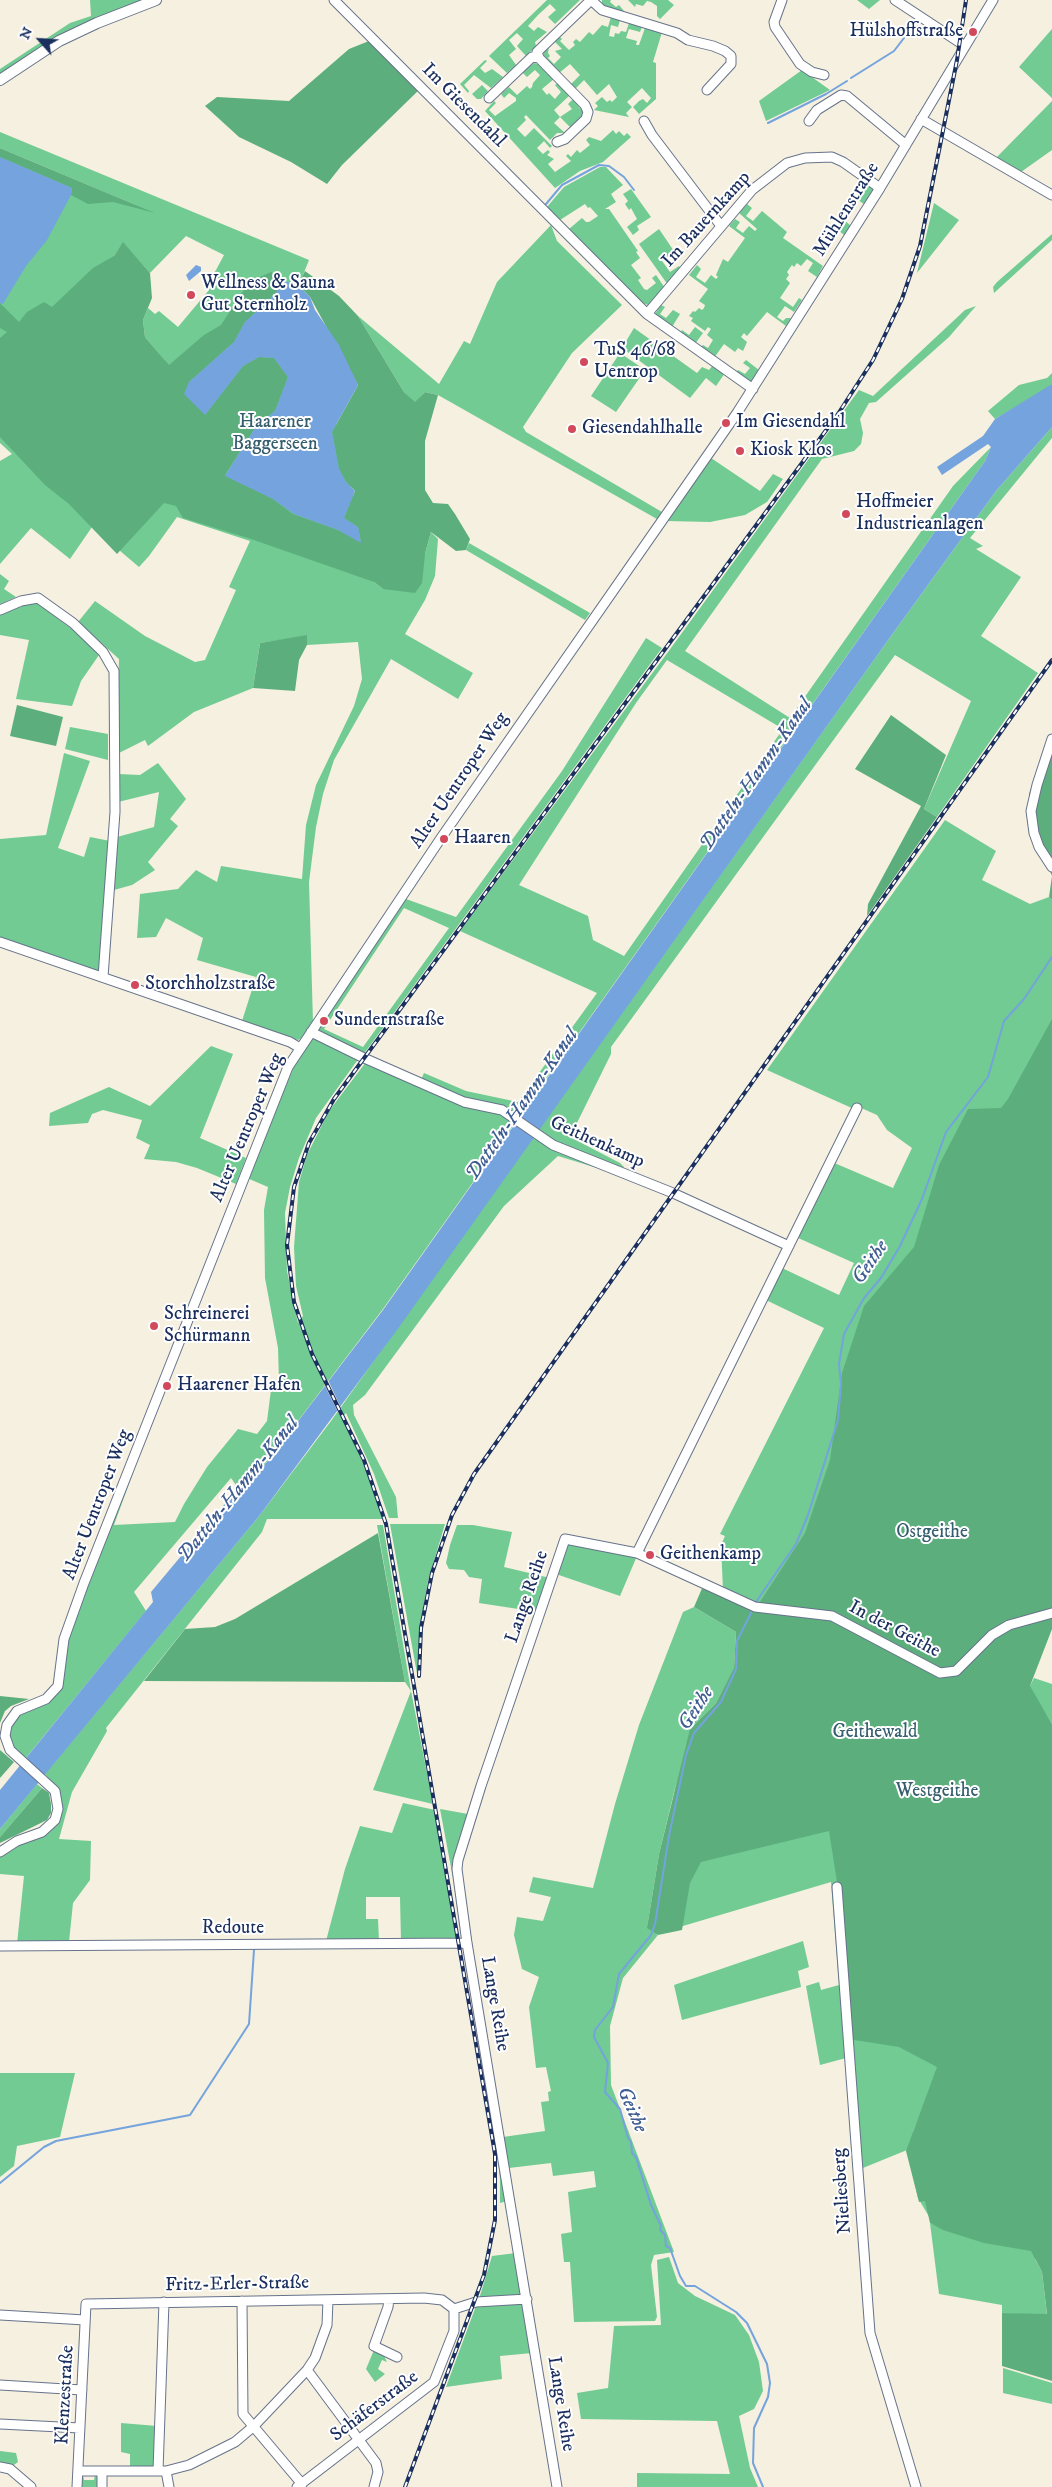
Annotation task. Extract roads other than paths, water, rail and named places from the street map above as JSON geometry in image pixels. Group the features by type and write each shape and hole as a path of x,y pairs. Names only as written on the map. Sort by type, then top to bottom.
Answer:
{"main road":[{"path":"0,80 59,41 97,23 156,0"}],"street":[{"name":"Im Giesendahl","path":"334,0 647,314 753,389"},
{"path":"489,98 536,56 593,0 602,10 677,33 688,40 707,44 725,51 731,56 731,64 707,90"},
{"path":"782,0 774,22 775,27 800,64 812,72 824,75"},
{"path":"895,0 965,46"},
{"name":"Mühlenstraße","path":"723,435 880,188 993,0"},
{"path":"536,56 585,105 588,112 586,119 565,139 557,142"},
{"path":"809,121 817,110 842,95 847,96 906,145"},
{"path":"921,119 1052,195"},
{"path":"644,121 652,135 721,226"},
{"name":"Im Bauernkamp","path":"647,314 752,190 787,163 799,158 832,157 843,162 880,188"},
{"name":"Alter Uentroper Weg","path":"0,1852 17,1841 42,1832 52,1824 58,1814 55,1791 13,1753 5,1736 9,1720 21,1709 46,1699 58,1686 64,1639 84,1583 283,1078 300,1048 463,805 723,435"},
{"path":"0,610 33,598 42,600 73,623 103,652 114,671 114,812 103,977"},
{"path":"1052,739 1037,785 1031,811 1037,840 1052,867"},
{"path":"0,942 300,1048"},
{"name":"Geithenkamp","path":"311,1032 364,1058 464,1102 497,1108 553,1145 637,1178 789,1246"},
{"path":"638,1553 858,1108"},
{"name":"In der Geithe","path":"565,1539 638,1553 755,1607 832,1616 940,1673 956,1671 992,1634 1024,1620 1052,1613"},
{"name":"Lange Reihe","path":"557,2487 467,1943 457,1869 458,1860 565,1539"},
{"name":"Nieliesberg","path":"836,1887 870,2333 916,2487"},
{"name":"Redoute","path":"0,1946 467,1943"},
{"name":"Fritz-Erler-Straße","path":"86,2304 437,2298 454,2309"},
{"path":"454,2309 476,2302 527,2298"},
{"path":"389,2299 374,2346 396,2357"},
{"path":"78,2471 162,2471 189,2465 211,2456 235,2442 254,2426 307,2370 315,2358 327,2325 328,2300"},
{"path":"242,2301 243,2414 299,2485"},
{"path":"164,2302 162,2471 169,2487"},
{"name":"Klenzestraße","path":"77,2487 86,2304"},
{"name":"Schäferstraße","path":"299,2485 434,2382 454,2331 454,2309"},
{"path":"0,2315 85,2320"},
{"path":"307,2370 360,2439 378,2467 374,2487"},
{"path":"0,2385 82,2390"},
{"path":"0,2424 80,2428"},
{"path":"0,2467 10,2469 31,2487"},
{"path":"102,2472 102,2487"}],"water":[{"path":"0,157 72,188 71,195 47,240 26,266 3,304 0,303"},
{"path":"196,265 201,267 201,271 189,281 186,275"},
{"path":"283,281 298,285 310,297 315,310 339,345 358,385 332,432 339,469 346,482 355,491 344,518 358,527 361,543 338,530 294,514 273,499 225,476 255,428 275,411 288,377 274,358 259,357 243,366 205,415 184,394 189,382 234,342 245,322 275,294"},
{"name":"Datteln-Hamm-Kanal","path":"1052,384 1052,427 996,491 397,1330 260,1515 0,1829 0,1790 153,1602 151,1592 238,1488 247,1488 383,1310 985,461 991,447 988,444 942,475 937,467 983,436 995,419"}],"waterway":[{"path":"851,78 894,51 904,38"},
{"path":"768,123 826,94 847,81"},
{"path":"546,204 562,185 599,165 609,166 624,177 634,190"},
{"name":"Geithe","path":"756,1602 796,1544 808,1515 838,1420 841,1384 839,1364 844,1334 864,1298 881,1278 900,1246 922,1199 946,1132 988,1077 1004,1021 1024,999 1052,957"},
{"name":"Geithe","path":"752,1611 737,1641 736,1669 721,1702 694,1733 686,1755 669,1836 655,1924 651,1935 619,1974 613,2007 595,2030 594,2037 608,2063 605,2092 620,2109 628,2138 631,2142 632,2153 636,2157 651,2205 661,2226 660,2230 665,2235 666,2246 670,2248 680,2276 686,2286 695,2286 736,2312 747,2323 767,2364 770,2383 768,2397 754,2428 753,2463 763,2487"},
{"path":"0,2183 44,2147 56,2141 190,2115 249,2024 254,1950"}],"railway":[{"path":"405,2487 484,2275 495,2220 495,2154 386,1524 364,1460 312,1354 294,1302 287,1245 294,1187 309,1143 334,1099 838,414 873,360 902,299 920,246 957,60 966,0"},
{"path":"419,1676 421,1628 432,1573 452,1515 474,1474 1052,660"}],"place":[{"name":"Hülshoffstraße","path":"973,32"},
{"name":"Wellness & Sauna Gut Sternholz","path":"191,295"},
{"name":"TuS 46/68 Uentrop","path":"584,362"},
{"name":"Im Giesendahl","path":"726,423"},
{"name":"Giesendahlhalle","path":"572,429"},
{"name":"Kiosk Klos","path":"740,451"},
{"name":"Hoffmeier Industrieanlagen","path":"846,514"},
{"name":"Haaren","path":"444,839"},
{"name":"Storchholzstraße","path":"135,985"},
{"name":"Sundernstraße","path":"324,1021"},
{"name":"Schreinerei Schürmann","path":"154,1326"},
{"name":"Haarener Hafen","path":"167,1386"},
{"name":"Geithenkamp","path":"650,1555"}],"park label":[{"name":"Haarener Baggerseen","path":"275,434"},
{"name":"Ostgeithe","path":"932,1533"},
{"name":"Geithewald","path":"875,1733"},
{"name":"Westgeithe","path":"937,1792"}]}
